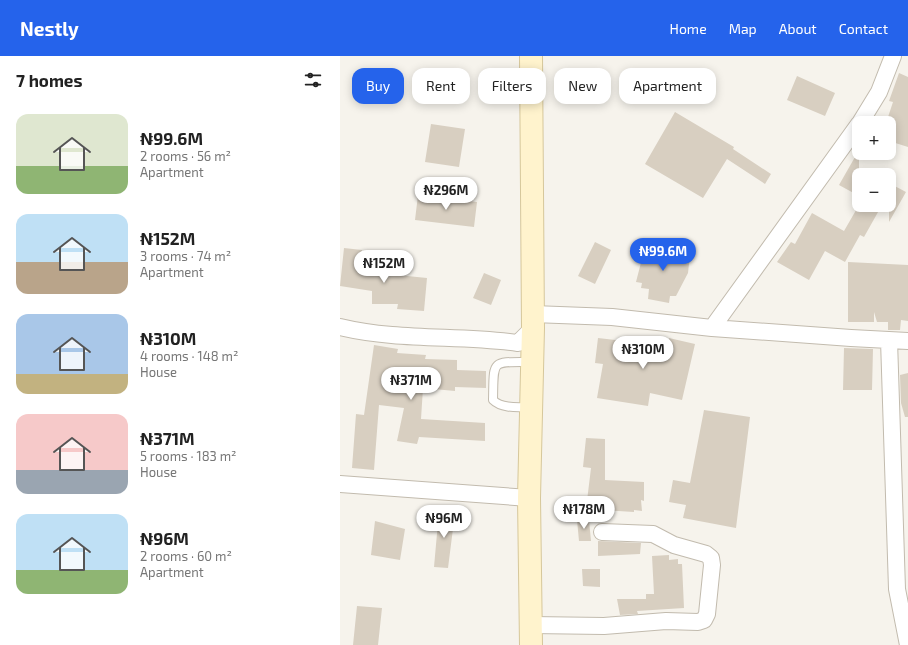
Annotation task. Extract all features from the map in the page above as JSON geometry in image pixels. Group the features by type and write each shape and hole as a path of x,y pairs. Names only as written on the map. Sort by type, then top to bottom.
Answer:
{"main road":[{"path":"531,56 533,321 529,498 531,635"}],"street":[{"path":"864,116 879,92 893,56"},
{"path":"712,328 852,134"},
{"path":"340,327 362,332 518,343 533,321 612,317 712,328 908,341"},
{"path":"889,340 897,589 905,614 908,645"},
{"path":"340,484 529,498"},
{"path":"531,635 604,626 666,621 698,622 704,620 707,614 712,564 710,558 706,554 674,544 653,534 602,532"}],"lane":[{"path":"531,407 504,406 497,404 493,400 494,370 498,364 503,362 533,362"}],"building":[{"path":"899,73 908,77 908,147 896,143 896,116 888,116 893,102 889,101"},
{"path":"797,76 835,93 825,116 787,100"},
{"path":"675,112 734,147 733,149 771,174 765,184 727,159 703,198 645,164"},
{"path":"431,124 465,129 459,167 425,162"},
{"path":"853,160 859,160 859,168 852,168 852,192 839,185"},
{"path":"896,187 906,192 896,210"},
{"path":"418,195 477,202 474,227 415,220"},
{"path":"855,212 878,212 864,237 860,235 845,262 825,251 809,280 777,262 791,242 795,244 812,213 844,231"},
{"path":"889,212 895,212 889,222"},
{"path":"595,242 611,250 595,284 578,276"},
{"path":"646,243 690,255 688,273 676,296 670,296 669,303 648,299 649,289 641,288 642,283 636,282"},
{"path":"344,248 362,250 359,273 427,278 424,311 397,309 398,304 372,304 372,291 340,286"},
{"path":"848,262 908,265 908,321 901,320 900,330 888,330 888,322 877,322 874,312 874,322 848,322"},
{"path":"484,273 501,280 491,305 473,298"},
{"path":"598,338 667,346 669,338 695,344 682,400 650,393 648,406 597,398 603,364 595,363"},
{"path":"374,345 398,349 397,353 426,355 425,359 457,360 457,370 486,371 486,388 455,387 455,391 423,388 421,419 485,423 485,441 419,437 417,444 397,441 404,408 379,405 374,470 352,468 356,414 364,415"},
{"path":"844,348 873,349 872,390 843,390"},
{"path":"908,373 908,417 905,417 901,403 900,375"},
{"path":"704,410 750,417 736,528 683,518 686,505 669,502 673,480 690,483"},
{"path":"586,438 605,439 605,480 644,482 644,501 641,500 642,511 634,510 634,512 586,509 591,468 583,467"},
{"path":"439,511 455,513 448,568 434,567"},
{"path":"577,520 589,520 591,541 579,541"},
{"path":"375,521 405,529 400,560 371,555"},
{"path":"598,541 641,543 640,554 598,556"},
{"path":"669,555 669,560 678,559 678,564 682,564 684,608 637,611 638,614 620,615 617,599 646,599 646,594 654,594 652,556"},
{"path":"582,569 600,569 600,587 583,586"},
{"path":"357,606 382,608 378,645 353,645"}]}
